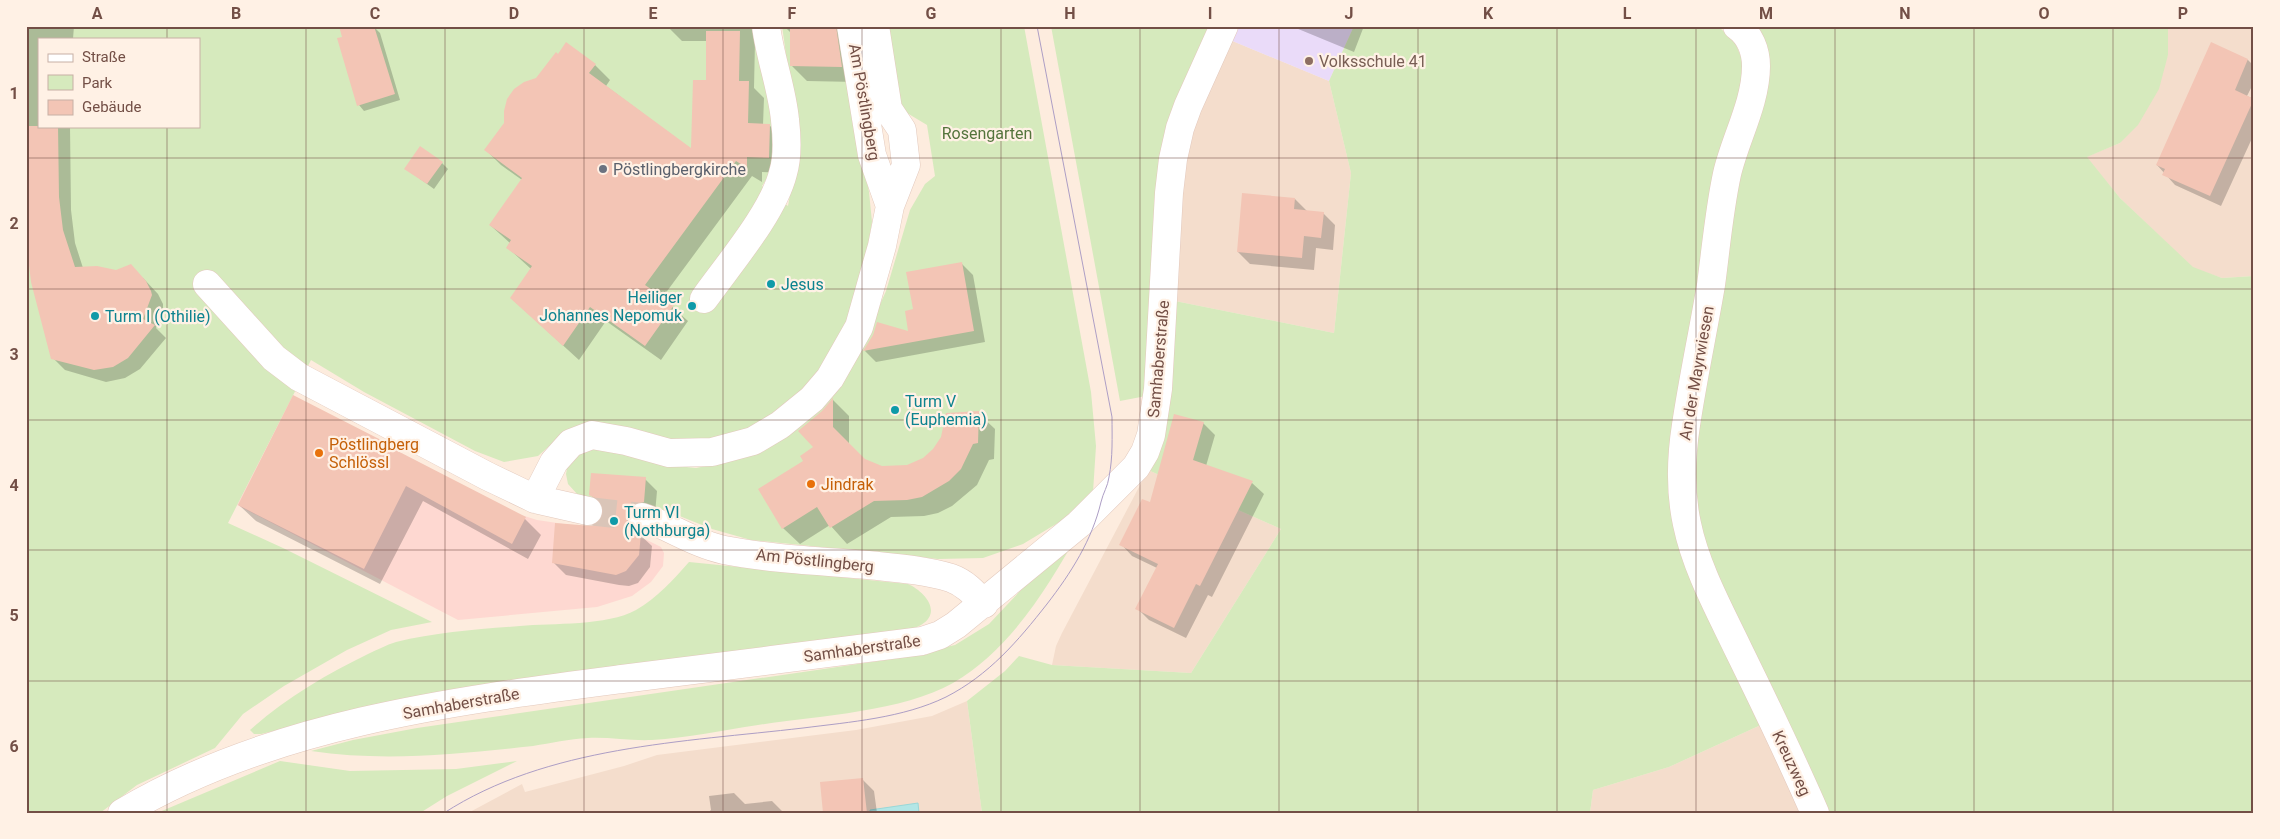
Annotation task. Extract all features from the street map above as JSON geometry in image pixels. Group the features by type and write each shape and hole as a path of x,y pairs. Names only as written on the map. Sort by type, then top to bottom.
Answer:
{"street":[{"path":"704,299 770,206 784,172 786,152 785,120 771,62 766,26"},
{"name":"Am Pöstlingberg","path":"851,26 872,155 890,206"},
{"name":"Am Pöstlingberg","path":"536,498 554,462 571,443 592,435 626,441 669,453 712,452 752,441 780,425 812,400 843,358 859,327 882,246 890,206 906,165 902,130 888,109 875,26"},
{"name":"Samhaberstraße","path":"122,813 191,776 242,756 356,723 536,690 922,641 940,635 984,604 1078,524 1136,467 1145,452 1156,414 1169,193 1173,159 1180,128 1188,106 1224,26"},
{"name":"An der Mayrwiesen","path":"1737,26 1744,31 1752,46 1756,64 1754,84 1725,188 1704,329 1686,425 1682,479 1687,524 1694,551 1712,594 1770,713"},
{"path":"208,284 274,358 299,377 487,476 536,498 588,511"},
{"name":"Am Pöstlingberg","path":"642,517 663,524 701,543 721,549 759,556 913,570 952,579 970,588 984,604"},
{"name":"Kreuzweg","path":"1770,713 1815,813"}],"shaded area":[{"name":"Volksschule 41","path":"1236,26 1354,26 1329,81 1230,40"},
{"path":"2168,26 2254,26 2254,276 2222,278 2193,268 2120,198 2086,157 2120,143 2168,55"},
{"path":"1230,40 1329,81 1351,173 1334,333 1175,301 1182,171 1188,140"},
{"path":"293,396 515,513 537,520 624,533 647,540 661,547 664,553 663,566 651,582 632,596 597,607 458,620 237,505"},
{"path":"1148,470 1281,529 1191,673 1052,665 1056,646 1062,633"},
{"path":"967,701 982,813 468,813 522,784 525,792 624,766 657,755 856,730 932,716"},
{"path":"1763,724 1806,813 1590,813 1593,790 1669,767"}],"green space":[{"path":"26,26 756,26 777,146 773,169 762,186 788,206 793,163 793,140 788,70 782,26 842,26 853,107 869,192 872,222 864,270 850,324 831,365 768,420 728,436 692,443 556,440 538,456 504,462 475,451 364,392 311,360 228,523 283,548 432,622 391,630 347,650 284,686 243,714 215,748 137,785 100,813 26,813"},
{"name":"Rosengarten","path":"883,26 1024,26 1091,392 1096,446 1093,492 1061,521 1023,544 983,558 938,559 751,540 712,529 662,509 578,495 568,484 566,474 569,458 600,444 657,464 696,468 740,459 772,442 864,340 886,291 910,210 925,184 935,176 927,125 897,107"},
{"path":"1051,26 1209,26 1146,396 1120,401"},
{"path":"1354,26 1718,26 1735,42 1745,67 1675,449 1763,724 1669,767 1593,790 1590,813 982,813 967,701 1005,671 1019,656 1052,665 1191,673 1281,529 1148,470 1175,301 1334,333 1351,173 1329,81"},
{"path":"1753,26 2168,26 2168,55 2159,89 2138,125 2120,143 2087,157 2120,198 2193,267 2222,278 2254,276 2254,813 1825,813 1704,551 1690,490"},
{"path":"1080,530 1055,573 1027,615 993,652 974,669 953,683 909,701 858,712 665,739 588,738 533,746 422,756 367,756 311,751 353,740 417,728 899,658 955,645 989,624 1067,541"},
{"path":"689,562 908,584 920,592 929,602 930,614 921,625 902,631 352,712 261,734 254,734 250,730 306,688 353,662 396,642 458,631 580,623 610,619 636,610 651,600"},
{"path":"280,761 350,771 456,769 517,761 447,796 420,813 157,813"}],"water":[{"path":"918,803 919,813 870,813 870,810"}],"building":[{"path":"339,26 374,26 395,94 357,106 337,38 342,37"},
{"path":"790,26 836,26 842,67 790,66"},
{"path":"706,31 740,31 739,81 749,81 748,123 770,124 769,158 747,157 747,168 736,161 645,285 674,305 645,346 590,307 563,346 510,298 532,266 506,248 511,240 489,225 522,178 484,150 504,123 507,99 514,89 524,82 536,78 556,52 558,54 566,42 596,64 589,73 691,148 693,80 706,80"},
{"path":"2211,42 2248,59 2235,90 2254,99 2210,196 2162,175 2165,169 2156,165"},
{"path":"26,126 58,128 59,197 63,230 75,267 97,266 116,270 131,264 146,281 151,291 152,295 143,319 155,325 128,358 113,367 94,370 51,359 31,282 26,239"},
{"path":"420,146 443,162 427,184 404,169"},
{"path":"1242,193 1295,198 1294,209 1324,212 1321,238 1304,236 1302,258 1237,252"},
{"path":"962,262 974,331 863,351 873,335 877,322 908,331 905,311 913,309 906,272"},
{"path":"293,395 526,517 512,544 406,486 364,569 238,505"},
{"path":"833,398 833,427 865,459 882,466 907,465 923,458 933,449 941,437 946,413 979,411 978,443 973,444 961,469 949,481 922,497 907,500 874,501 830,528 817,507 782,529 758,489 803,461 800,456 813,447 798,431 822,411"},
{"path":"1174,414 1204,422 1193,460 1253,481 1200,586 1196,584 1174,628 1135,609 1158,564 1119,545 1142,499 1150,502"},
{"name":"Turm VI (Nothburga)","path":"591,473 646,477 644,502 632,505 627,512 627,520 630,527 641,533 639,555 626,571 616,575 552,563 555,523 592,526 599,522 603,515 603,507 599,500 589,495"},
{"path":"863,778 867,813 823,813 820,782"}],"tunnel":[{"path":"588,511 642,517"}],"tram line":[{"path":"444,813 484,791 527,773 571,760 664,743 858,721 912,710 929,704 946,697 989,668 1014,644 1056,592 1080,556 1092,530 1108,483 1112,454 1112,417 1037,26"}],"place":[{"name":"Volksschule 41","path":"1309,61"},
{"name":"Pöstlingbergkirche","path":"603,169"},
{"name":"Jesus","path":"771,284"},
{"name":"Heiliger Johannes Nepomuk","path":"692,306"},
{"name":"Turm I (Othilie)","path":"95,316"},
{"name":"Turm V (Euphemia)","path":"895,410"},
{"name":"Pöstlingberg Schlössl","path":"319,453"},
{"name":"Jindrak","path":"811,484"},
{"name":"Turm VI (Nothburga)","path":"614,521"}]}
